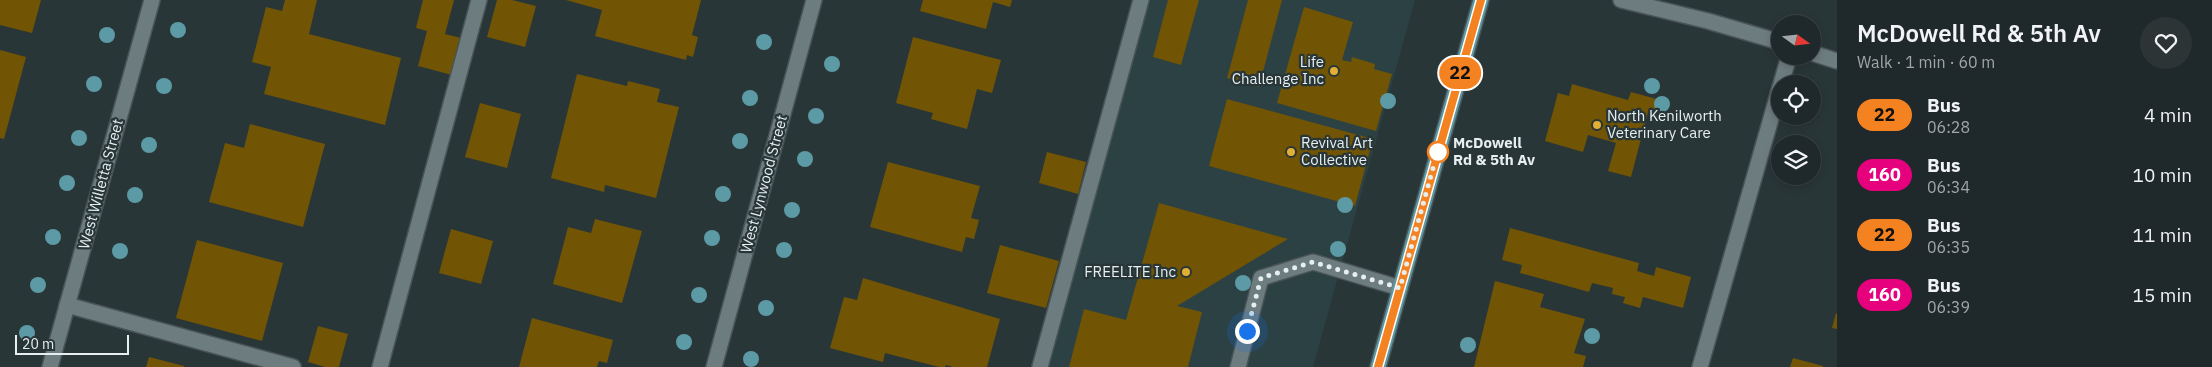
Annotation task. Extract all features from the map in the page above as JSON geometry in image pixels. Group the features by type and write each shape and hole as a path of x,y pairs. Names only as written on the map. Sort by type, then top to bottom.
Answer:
{"main road":[{"path":"1378,367 1481,0"}],"street":[{"name":"West Willetta Street","path":"50,367 152,0"},
{"path":"380,367 478,0"},
{"name":"West Lynwood Street","path":"714,367 814,0"},
{"path":"1040,367 1141,0"},
{"path":"1621,0 1708,21 1771,39"},
{"path":"1821,56 1837,61"},
{"path":"1700,367 1771,117"},
{"path":"1238,367 1261,278 1313,262 1400,288"},
{"path":"68,305 293,367"}],"shaded area":[{"path":"1147,0 1415,0 1313,367 1046,367"}],"building":[{"path":"0,0 41,0 32,33 0,25"},
{"path":"285,0 317,0 309,34 401,58 385,125 264,94 271,67 252,62 266,7 282,11"},
{"path":"423,0 454,0 445,34 461,38 452,75 418,66 427,31 416,28"},
{"path":"497,0 512,0 536,6 525,47 487,37"},
{"path":"566,0 701,0 692,35 698,37 693,57 687,55 686,60 595,36 602,10"},
{"path":"923,0 1012,0 1010,7 993,2 986,29 920,11"},
{"path":"1168,0 1199,0 1181,65 1153,57"},
{"path":"1248,0 1282,0 1259,87 1227,78"},
{"name":"Life Challenge Inc","path":"1304,7 1353,22 1342,60 1351,62 1352,57 1375,64 1374,69 1392,74 1376,131 1277,103"},
{"path":"913,37 1001,60 992,93 977,89 967,129 931,119 933,113 896,103"},
{"path":"0,50 26,57 4,139 0,138"},
{"path":"577,74 627,86 628,81 660,89 657,102 679,107 656,198 605,185 604,192 551,178"},
{"name":"North Kenilworth Veterinary Care","path":"1572,84 1628,100 1631,92 1660,100 1657,114 1648,112 1631,177 1608,171 1616,143 1588,135 1583,152 1545,141 1558,93 1569,96"},
{"name":"Revival Art Collective","path":"1227,99 1373,139 1355,206 1209,166"},
{"path":"480,103 521,114 507,168 465,157"},
{"path":"250,124 325,144 303,227 209,202 225,143 244,148"},
{"path":"1047,152 1086,162 1078,194 1039,183"},
{"path":"888,162 980,186 971,218 979,220 974,239 966,237 962,252 870,227"},
{"name":"FREELITE Inc","path":"1159,203 1288,239 1177,306 1202,312 1188,367 1069,367 1084,309 1126,320"},
{"path":"595,219 642,231 622,303 553,284 568,227 591,233"},
{"path":"1510,228 1639,263 1637,271 1654,276 1656,267 1691,277 1683,308 1643,297 1640,308 1623,303 1625,297 1612,294 1613,288 1592,283 1589,292 1520,273 1522,265 1502,260"},
{"path":"451,229 493,241 481,284 439,273"},
{"path":"197,240 283,263 262,341 176,318"},
{"path":"1000,245 1059,261 1046,308 987,293"},
{"path":"863,278 1000,319 987,367 953,367 946,365 945,367 939,367 885,353 883,362 830,348 844,297 857,300"},
{"path":"1495,281 1544,294 1540,307 1585,319 1574,353 1586,356 1583,367 1474,367"},
{"path":"1837,314 1837,329 1832,328"},
{"path":"532,318 613,340 607,363 599,361 597,367 519,367"},
{"path":"318,326 348,334 339,367 325,367 308,362"},
{"path":"149,357 184,366 184,367 146,367"},
{"path":"1793,358 1823,366 1823,367 1790,367"}],"bus line":[{"name":"22","path":"1378,367 1481,0"}],"place":[{"name":"Life Challenge Inc","path":"1334,71"},
{"name":"North Kenilworth Veterinary Care","path":"1597,125"},
{"name":"Revival Art Collective","path":"1291,152"},
{"name":"McDowell Rd & 5th Av","path":"1438,152"},
{"name":"FREELITE Inc","path":"1186,272"}],"route":[{"path":"1247,331 1261,278 1313,262 1400,288 1438,150 1438,152"}]}
